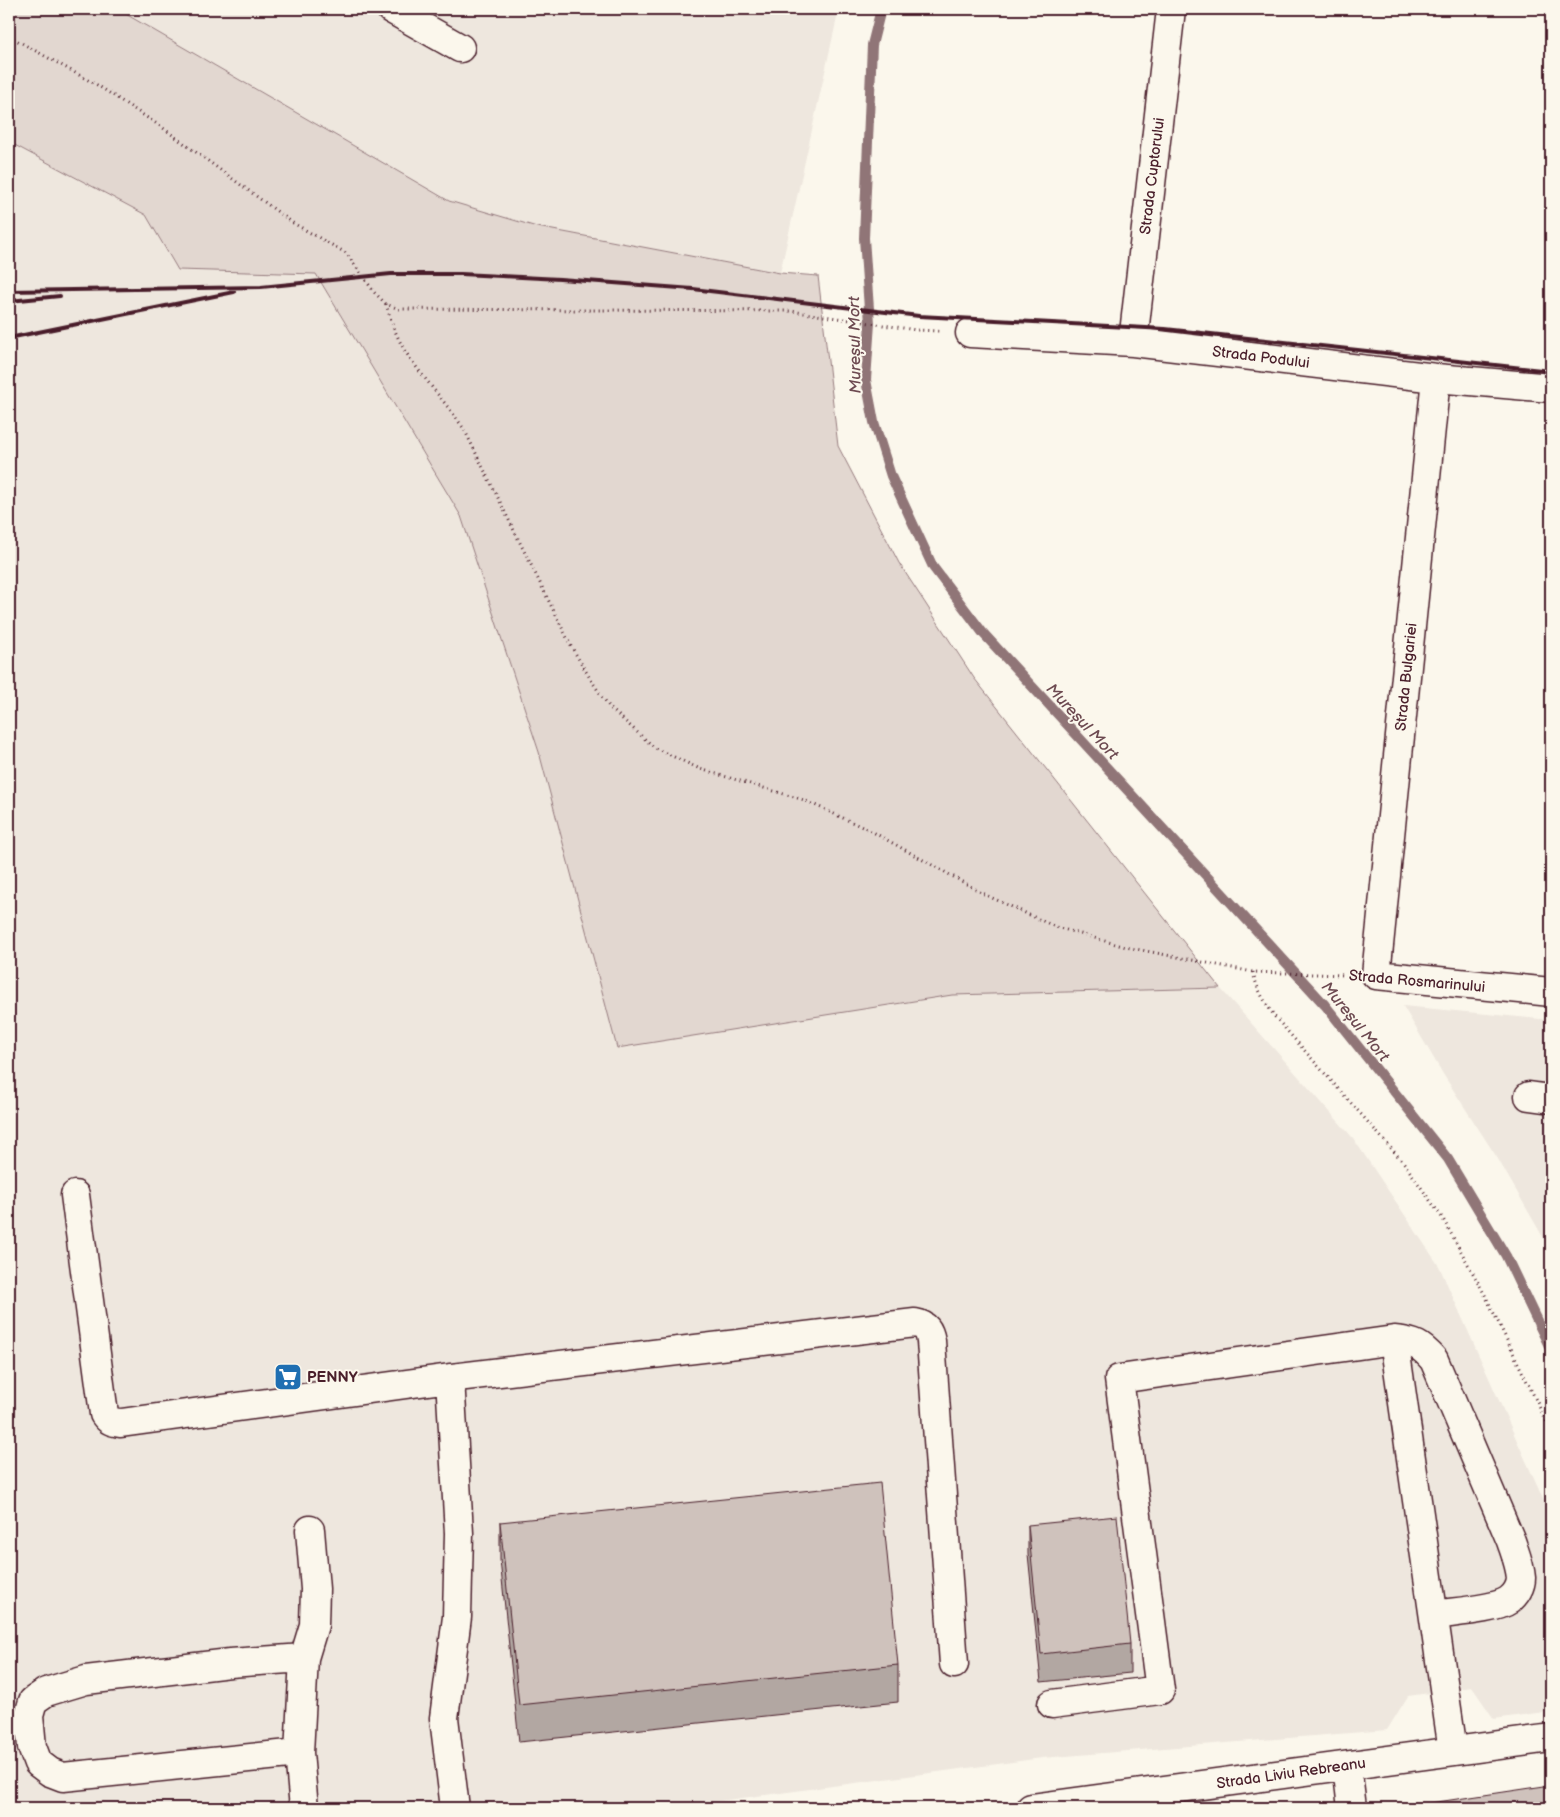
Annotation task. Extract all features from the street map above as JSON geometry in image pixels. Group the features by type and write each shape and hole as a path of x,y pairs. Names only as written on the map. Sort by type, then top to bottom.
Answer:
{"street":[{"path":"391,9 460,48"},
{"name":"Strada Cuptorului","path":"1133,342 1171,9"},
{"name":"Strada Podului","path":"970,333 1133,342 1436,378 1551,388"},
{"name":"Strada Bulgariei","path":"1376,975 1436,378"},
{"name":"Strada Rosmarinului","path":"1376,975 1551,992"},
{"path":"75,1195 104,1414 108,1420 121,1423 450,1378 915,1323 923,1325 929,1332 931,1341 954,1664"},
{"path":"1052,1704 1160,1690 1119,1379 1394,1340 1413,1342 1424,1349 1434,1360 1511,1540 1519,1563 1521,1580 1517,1592 1508,1601 1497,1606 1434,1615"},
{"path":"1394,1340 1453,1751"},
{"path":"450,1378 459,1533 457,1617 444,1718 455,1808"},
{"path":"304,1808 299,1753 304,1658 314,1625 315,1589 310,1530"},
{"path":"299,1753 63,1777 50,1772 38,1763 32,1747 29,1715 33,1701 46,1692 86,1680 230,1663 304,1658"},
{"name":"Strada Liviu Rebreanu","path":"1031,1808 1551,1738"},
{"path":"1347,1766 1352,1808"}],"path":[{"path":"9,36 97,85 163,128 293,223 346,253 375,293 386,304 399,310 791,311 916,330 970,333"},
{"name":"Strada Rosmarinului","path":"386,304 395,332 406,353 464,429 541,586 591,680 610,708 655,748 700,769 804,800 871,831 988,896 1056,927 1126,947 1253,972 1376,975"},
{"path":"1253,972 1262,998 1275,1017 1404,1163 1442,1220 1485,1295 1551,1431"}],"shaded area":[{"path":"9,9 117,9 449,201 537,227 780,273 818,276 838,446 899,563 974,678 1220,988 952,995 617,1048 539,752 461,516 316,274 178,270 146,215 9,142"},
{"path":"117,9 839,9 780,273 537,227 449,201"},
{"path":"9,142 146,215 178,270 316,274 461,516 539,752 952,995 1220,988 1353,1138 1439,1266 1551,1517 1551,1711 1494,1719 1472,1687 1408,1696 1387,1730 1042,1758 667,1808 9,1808"},
{"path":"1403,1006 1551,1020 1551,1251 1498,1159 1443,1074"}],"building":[{"path":"880,1483 898,1665 519,1705 500,1522"},
{"path":"1117,1516 1130,1644 1041,1654 1028,1525"},
{"path":"1551,1785 1551,1808 1397,1808"}],"waterway":[{"name":"Mureșul Mort","path":"881,9 872,45 864,238 870,323 866,380 874,422 891,476 933,567 983,633 1325,1005 1448,1159 1506,1256 1551,1350"}],"railway":[{"path":"9,291 261,287 391,274 461,274 560,279 693,289 919,316 1165,329 1551,371"},
{"path":"9,338 234,292"},
{"path":"9,301 60,296"}],"place":[{"name":"PENNY","path":"288,1377"}]}
